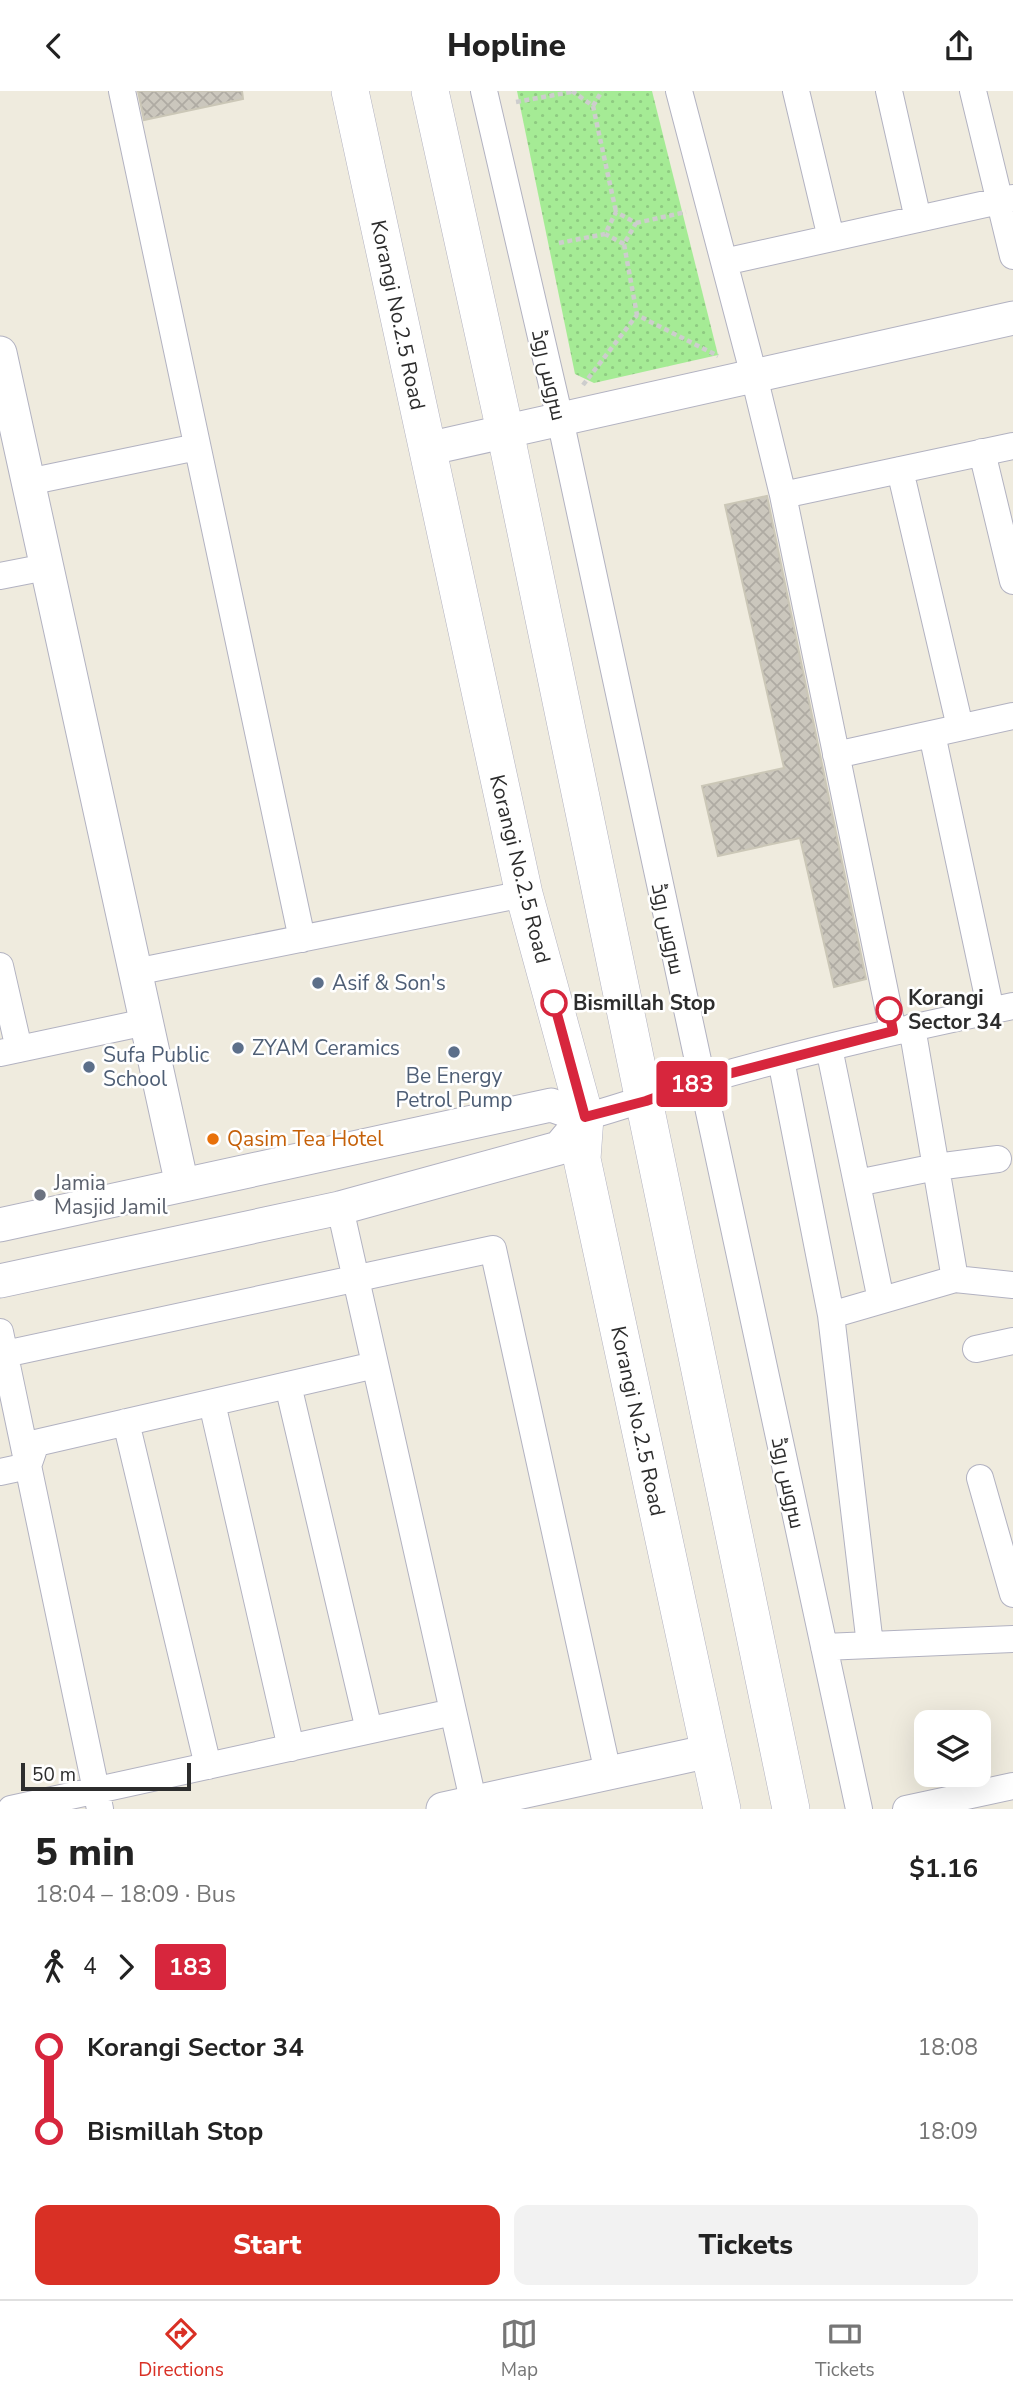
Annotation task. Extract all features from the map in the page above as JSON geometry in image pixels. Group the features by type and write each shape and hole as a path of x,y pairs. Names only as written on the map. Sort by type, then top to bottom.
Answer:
{"main road":[{"name":"Korangi No.2.5 Road","path":"349,91 524,894 585,1117 582,1159 722,1809"},
{"path":"430,91 505,431 792,1809"}],"street":[{"path":"122,91 302,939"},
{"name":"سروس روڈ","path":"484,91 560,419 859,1809"},
{"path":"679,91 783,495 836,755 936,1167 955,1279"},
{"path":"796,91 831,238"},
{"path":"890,91 918,219"},
{"path":"973,91 1007,199 1013,255"},
{"path":"724,262 1007,199"},
{"path":"427,449 1013,318"},
{"path":"0,353 182,1185"},
{"path":"783,495 1013,446"},
{"path":"28,482 197,447"},
{"path":"982,452 1013,581"},
{"path":"900,470 960,727"},
{"path":"0,576 46,567"},
{"path":"836,755 1013,716"},
{"path":"0,1225 551,1105 585,1117 646,1101 701,1081 781,1060 903,1029 1002,1008 932,734"},
{"path":"135,972 524,894"},
{"path":"0,966 9,1051 146,1022"},
{"path":"829,1048 881,1300"},
{"path":"781,1060 831,1315 870,1645"},
{"path":"0,1281 340,1208 559,1147 585,1117"},
{"path":"857,1183 936,1167 998,1159"},
{"path":"340,1208 453,1712 464,1807 710,1751"},
{"path":"98,1800 2,1347 355,1279 492,1249 608,1773"},
{"path":"831,1315 955,1279 1013,1285"},
{"path":"976,1349 1013,1341"},
{"path":"28,1466 36,1443 375,1365"},
{"path":"288,1385 369,1730"},
{"path":"212,1403 290,1748"},
{"path":"126,1422 208,1766"},
{"path":"0,1472 28,1466"},
{"path":"980,1478 1013,1594"},
{"path":"824,1647 1013,1639"},
{"path":"11,1809 98,1800 208,1766 453,1712"},
{"path":"906,1809 1013,1786"},
{"path":"0,1803 1,1809"}],"path":[{"path":"516,102 572,91 593,106 616,212 605,234"},
{"path":"593,106 603,91"},
{"path":"616,212 636,223 690,211"},
{"path":"582,386 637,315 624,244 636,223"},
{"path":"559,243 605,234 624,244"},
{"path":"637,315 722,358"}],"green space":[{"path":"517,91 652,91 718,355 594,383 575,374"}],"building":[{"path":"138,91 242,91 243,99 144,120"},
{"path":"767,496 866,979 834,987 800,838 718,856 702,786 784,768 725,505"}],"bus line":[{"name":"183","path":"554,1003 585,1117 646,1101 701,1081 893,1031 889,1010"}],"place":[{"name":"Asif & Son's","path":"318,983"},
{"name":"Bismillah Stop","path":"554,1003"},
{"name":"Korangi Sector 34","path":"889,1010"},
{"name":"ZYAM Ceramics","path":"238,1048"},
{"name":"Be Energy Petrol Pump","path":"454,1052"},
{"name":"Sufa Public School","path":"89,1067"},
{"name":"Qasim Tea Hotel","path":"213,1139"},
{"name":"Jamia Masjid Jamil","path":"40,1195"}]}
